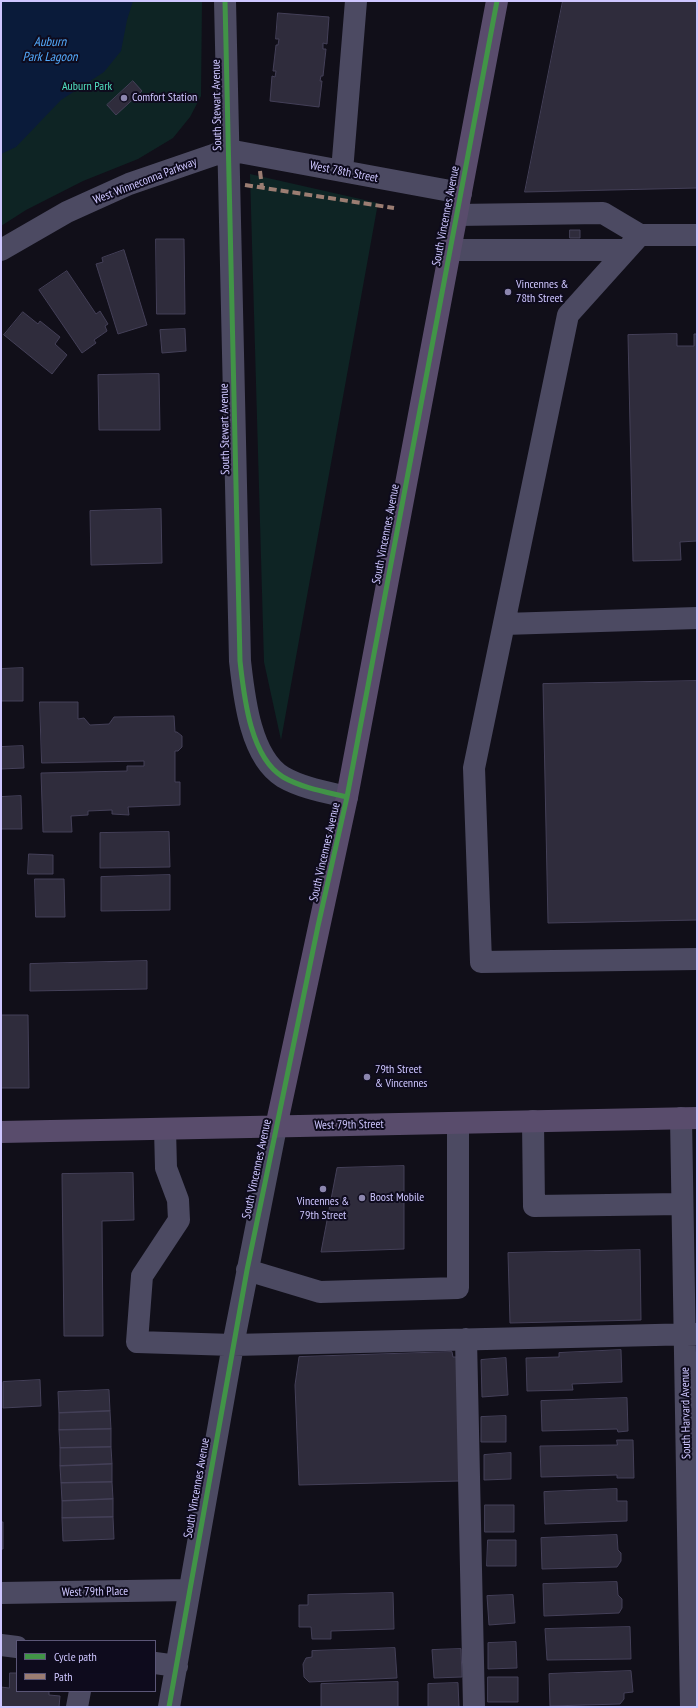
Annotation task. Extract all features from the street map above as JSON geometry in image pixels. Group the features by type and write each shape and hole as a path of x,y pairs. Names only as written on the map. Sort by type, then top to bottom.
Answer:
{"main road":[{"name":"South Vincennes Avenue","path":"276,1127 347,797 497,1"},
{"name":"West 79th Street","path":"1,1132 165,1130 689,1118"}],"street":[{"name":"South Stewart Avenue","path":"225,1 240,661 244,698 255,738 269,765 282,777 303,786 347,797"},
{"path":"342,171 356,1"},
{"name":"West 78th Street","path":"228,150 461,193"},
{"name":"West Winneconna Parkway","path":"1,250 67,212 129,184 228,150"},
{"path":"456,214 603,213 633,242"},
{"path":"450,250 633,242 697,235"},
{"path":"633,242 568,314 474,768 481,962 697,959"},
{"path":"504,624 697,618"},
{"name":"South Harvard Avenue","path":"689,1118 682,1204 691,1334 691,1707"},
{"path":"533,1121 534,1206 682,1204"},
{"path":"247,1270 320,1292 458,1288 458,1123"},
{"name":"South Vincennes Avenue","path":"169,1707 233,1345 276,1127"},
{"path":"165,1130 166,1168 178,1200 179,1220 142,1276 137,1342 233,1345 691,1334"},
{"path":"466,1339 474,1707"},
{"name":"West 79th Place","path":"1,1594 189,1590"},
{"path":"1,1645 16,1647"},
{"path":"156,1663 176,1666"},
{"path":"77,1707 80,1692"}],"green space":[{"name":"Auburn Park","path":"1,1 202,1 201,96 190,117 173,138 138,159 83,181 26,210 1,226"},
{"path":"250,174 378,203 281,740 264,662"}],"water":[{"name":"Auburn Park Lagoon","path":"1,1 133,1 127,20 121,51 104,72 61,100 16,147 1,154"}],"building":[{"path":"563,1 697,1 697,188 525,192"},
{"path":"278,13 329,17 327,44 323,43 323,49 326,49 323,76 321,76 320,81 322,81 319,107 270,101 272,76 275,77 276,71 273,71 276,45 278,45 279,39 276,39"},
{"name":"Comfort Station","path":"133,81 142,91 116,115 107,105"},
{"path":"570,230 580,230 580,238 570,238"},
{"path":"156,239 184,239 185,314 157,314"},
{"path":"124,250 147,325 118,334 96,264 103,262 102,258"},
{"path":"67,271 96,314 100,311 108,324 105,326 107,331 94,340 96,343 82,353 39,290"},
{"path":"23,312 38,324 40,321 60,337 55,344 67,355 52,374 4,335"},
{"path":"185,329 186,351 162,353 160,330"},
{"path":"677,334 677,346 694,346 694,334 697,334 697,541 680,542 681,560 633,561 628,335"},
{"path":"159,374 160,430 99,430 98,375"},
{"path":"161,509 162,563 91,565 90,511"},
{"path":"23,668 23,701 1,701 1,669"},
{"path":"697,681 697,920 548,923 543,684"},
{"path":"40,702 78,702 78,719 84,718 90,725 109,724 114,717 174,716 175,732 182,736 182,747 178,751 175,751 175,782 180,782 180,805 128,807 129,815 112,814 112,810 88,811 88,815 71,816 72,832 43,832 41,773 127,771 127,766 144,766 144,761 42,763"},
{"path":"23,746 24,768 1,769 1,747"},
{"path":"21,796 22,829 1,829 1,797"},
{"path":"169,832 170,867 100,868 100,833"},
{"path":"29,854 53,855 53,874 28,874"},
{"path":"170,875 170,910 101,911 101,877"},
{"path":"35,879 64,879 65,917 36,917"},
{"path":"147,961 147,989 30,991 30,964"},
{"path":"1,1015 28,1015 29,1088 1,1088"},
{"path":"404,1166 404,1249 321,1252 337,1168"},
{"path":"133,1173 134,1220 102,1221 103,1336 64,1336 62,1174"},
{"path":"640,1250 641,1320 510,1323 508,1253"},
{"path":"621,1350 622,1382 572,1384 573,1390 527,1391 526,1358 559,1357 559,1353"},
{"path":"452,1352 453,1357 458,1357 460,1481 299,1485 295,1385 299,1357"},
{"path":"506,1358 508,1395 482,1397 481,1360"},
{"path":"40,1380 41,1406 3,1408 3,1382"},
{"path":"109,1390 110,1411 59,1413 58,1392"},
{"path":"627,1398 628,1431 618,1432 617,1429 542,1431 541,1401"},
{"path":"110,1411 111,1429 59,1430 59,1413"},
{"path":"506,1416 506,1442 481,1442 481,1417"},
{"path":"111,1429 111,1447 60,1448 59,1430"},
{"path":"617,1440 633,1440 634,1478 617,1478 617,1475 541,1477 540,1446 617,1445"},
{"path":"111,1447 112,1464 60,1466 60,1448"},
{"path":"511,1453 511,1479 484,1480 484,1455"},
{"path":"112,1464 112,1482 61,1483 60,1466"},
{"path":"112,1482 113,1499 62,1501 61,1483"},
{"path":"617,1489 617,1501 627,1501 627,1521 545,1524 544,1492"},
{"path":"113,1499 113,1517 62,1518 62,1501"},
{"path":"485,1505 514,1505 514,1532 485,1532"},
{"path":"113,1517 114,1539 63,1541 62,1518"},
{"path":"1,1522 3,1522 3,1549 1,1549"},
{"path":"617,1535 618,1550 621,1553 621,1561 617,1567 542,1569 541,1538"},
{"path":"488,1540 516,1540 516,1566 487,1566"},
{"path":"617,1582 618,1595 622,1599 622,1608 619,1613 544,1616 543,1584"},
{"path":"393,1593 394,1629 331,1631 331,1639 312,1639 311,1627 299,1627 299,1605 308,1605 308,1595"},
{"path":"513,1595 515,1623 489,1625 487,1596"},
{"path":"630,1627 631,1659 547,1660 545,1629"},
{"path":"516,1642 517,1668 488,1669 488,1643"},
{"path":"395,1648 397,1678 309,1682 304,1677 303,1664 306,1658 312,1657 312,1651"},
{"path":"461,1649 462,1677 434,1678 432,1650"},
{"path":"631,1671 633,1692 624,1693 624,1699 620,1704 550,1706 549,1674"},
{"path":"10,1673 16,1673 16,1692 49,1692 49,1695 60,1696 59,1707 1,1707 1,1687 9,1688"},
{"path":"488,1677 518,1677 518,1702 488,1702"},
{"path":"398,1682 398,1707 321,1707 321,1684"},
{"path":"458,1683 459,1707 428,1707 428,1684"}],"marked path":[{"path":"260,171 262,187"},
{"path":"245,185 394,208"}],"cycle path":[{"path":"225,1 240,661 244,691 256,741 272,768 290,781 314,789 347,797"},
{"path":"169,1707 247,1270 318,926 347,797 497,1"}],"place":[{"name":"Comfort Station","path":"124,98"},
{"name":"Vincennes & 78th Street","path":"508,292"},
{"name":"79th Street & Vincennes","path":"367,1077"},
{"name":"Vincennes & 79th Street","path":"323,1189"},
{"name":"Boost Mobile","path":"362,1198"}]}
